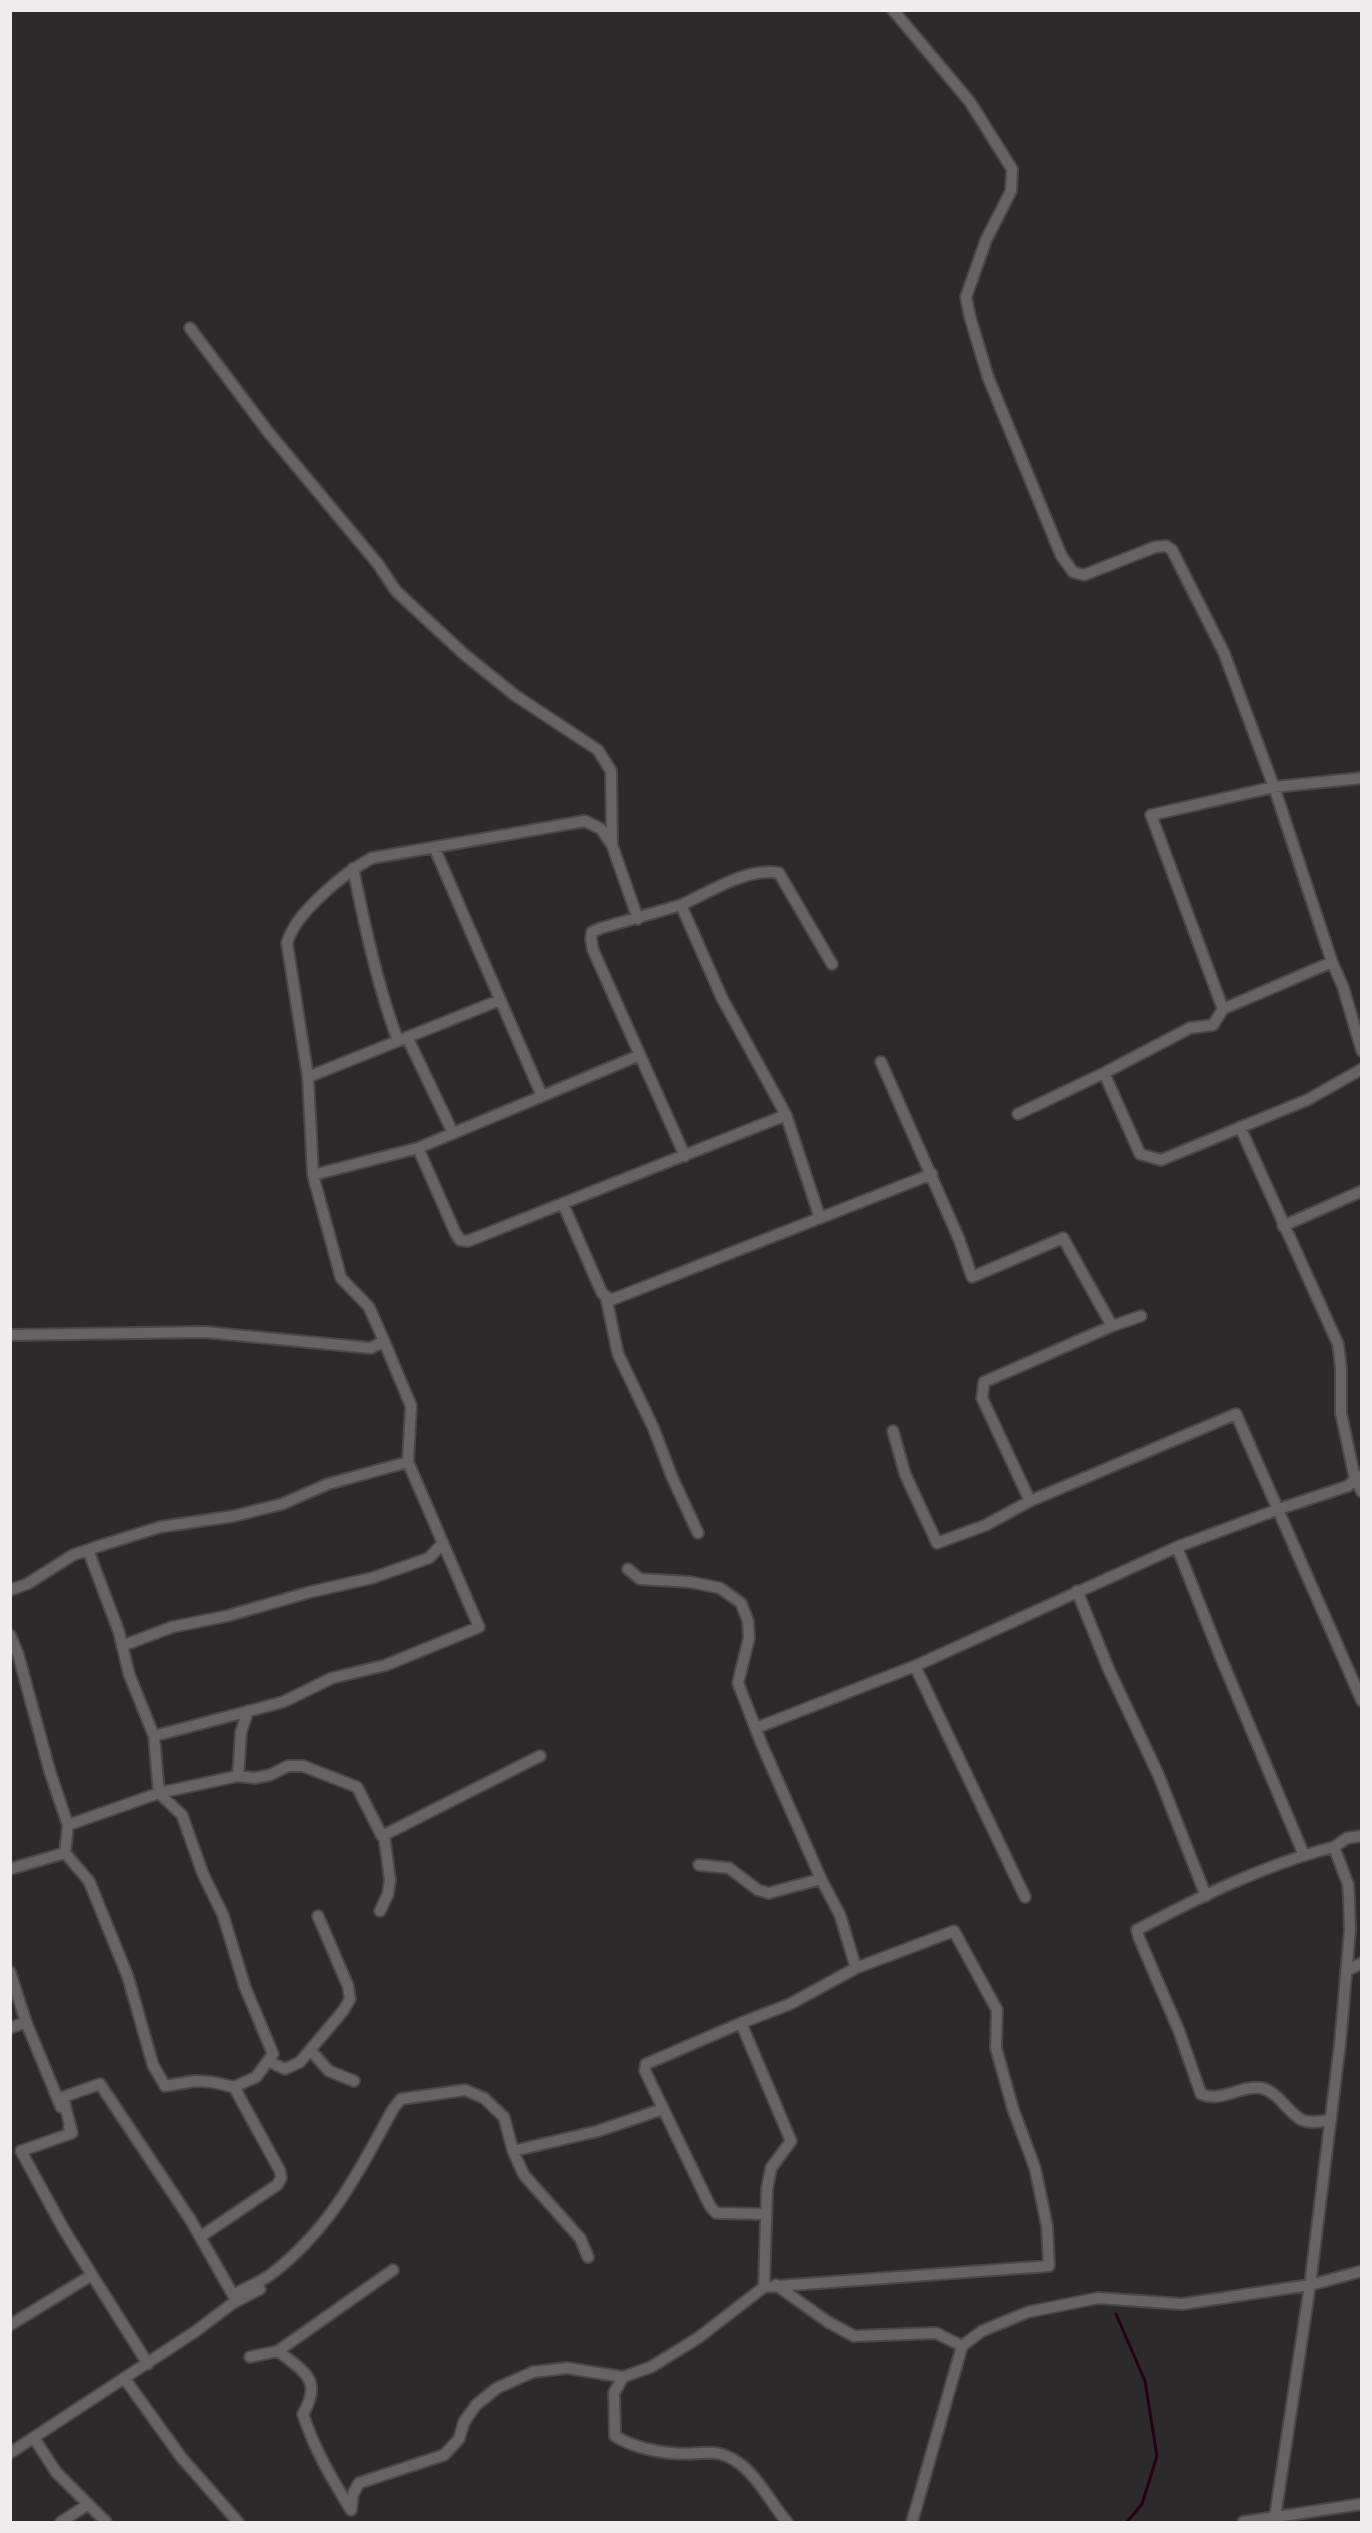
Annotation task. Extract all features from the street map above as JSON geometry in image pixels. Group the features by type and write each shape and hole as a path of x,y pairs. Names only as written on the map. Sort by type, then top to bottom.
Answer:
{"street":[{"path":"893,10 970,102 1012,169 1011,191 987,240 966,297 988,377 1061,555 1073,572 1084,575 1155,547 1166,546 1172,550 1224,653 1274,787 1332,962 1343,987 1362,1051"},
{"path":"190,328 269,433 378,564 396,591 465,655 516,696 598,750 611,771 612,844"},
{"path":"1223,1009 1151,815 1274,787 1362,778"},
{"path":"154,1736 283,1702 332,1678 386,1665 479,1627 408,1462 411,1406 369,1307 341,1278 313,1175 308,1077 287,943 290,932 307,912 353,868 372,858 585,820 601,829 612,844 638,919"},
{"path":"434,847 542,1096"},
{"path":"353,868 370,955 382,999 453,1133"},
{"path":"685,1156 591,939 592,932 681,905 766,870 779,873 832,964"},
{"path":"681,905 722,998 786,1115 820,1218"},
{"path":"1018,1114 1190,1028 1213,1025 1223,1009 1332,962"},
{"path":"308,1077 500,1000"},
{"path":"313,1175 418,1148 640,1055"},
{"path":"881,1062 932,1174 972,1277 1063,1238 1112,1326"},
{"path":"1104,1073 1140,1154 1161,1160 1307,1100 1362,1069"},
{"path":"418,1148 460,1240 468,1241 786,1115"},
{"path":"1240,1127 1338,1344 1341,1368 1341,1413 1362,1492"},
{"path":"606,1297 615,1299 932,1174"},
{"path":"1284,1226 1362,1191"},
{"path":"563,1204 602,1293 606,1297 618,1354 653,1427 672,1477 698,1533"},
{"path":"1030,1501 982,1398 984,1382 1112,1326 1141,1316"},
{"path":"10,1335 205,1332 371,1348 384,1341"},
{"path":"893,1431 905,1474 937,1543 986,1525 1030,1501 1236,1414 1362,1701"},
{"path":"10,1590 27,1584 73,1555 88,1550 160,1527 234,1516 282,1504 328,1484 408,1462"},
{"path":"756,1728 915,1666 1177,1547 1348,1486 1358,1477"},
{"path":"122,1646 172,1627 227,1616 310,1592 372,1578 429,1558 443,1543"},
{"path":"1177,1547 1304,1854"},
{"path":"10,1635 18,1654 50,1772 68,1825 65,1853 89,1881 128,1977 153,2065 165,2086 195,2081 234,2087 256,2077 273,2054 245,1988 222,1915 203,1874 182,1815 159,1793 154,1736 129,1674 122,1646 88,1550"},
{"path":"628,1569 640,1579 690,1582 720,1588 741,1603 748,1620 749,1638 738,1683 821,1879 840,1915 856,1968"},
{"path":"1077,1591 1109,1670 1158,1774 1206,1896"},
{"path":"915,1666 1025,1898"},
{"path":"238,1776 241,1732 248,1711"},
{"path":"384,1835 540,1756"},
{"path":"68,1825 159,1793 238,1776 254,1778 270,1775 288,1766 303,1766 357,1787 382,1836 384,1835"},
{"path":"380,1911 388,1894 390,1880 384,1835"},
{"path":"1331,2120 1310,2122 1301,2119 1277,2097 1263,2088 1250,2088 1210,2099 1201,2094 1179,2031 1138,1938 1137,1930 1206,1896 1304,1854 1334,1847 1347,1838 1362,1836"},
{"path":"1275,2517 1310,2285 1331,2120 1350,1930 1348,1884 1334,1847"},
{"path":"10,1869 65,1853"},
{"path":"699,1865 729,1868 758,1890 769,1893 821,1879"},
{"path":"268,2061 285,2068 300,2062 344,2011 350,1999 348,1986 318,1916"},
{"path":"278,2351 305,2372 312,2387 312,2398 303,2414 319,2456 351,2510 353,2494 359,2483 444,2455 459,2439 464,2422 476,2405 497,2388 533,2372 567,2368 623,2377 651,2367 698,2338 764,2287 1049,2265 1047,2226 1035,2168 1013,2109 996,2048 997,2010 954,1931 856,1968 790,2004 646,2064 645,2071 710,2206 716,2213 766,2214"},
{"path":"1346,1971 1362,1963"},
{"path":"10,1972 26,2022 72,2133"},
{"path":"10,2028 26,2022"},
{"path":"741,2023 791,2141 771,2168 767,2189 764,2287"},
{"path":"310,2050 329,2071 354,2081"},
{"path":"72,2133 63,2097 100,2084 200,2236 233,2295 269,2276 318,2232 355,2180 393,2109 401,2100 465,2090 484,2098 504,2117 513,2151 524,2175 580,2238 588,2257"},
{"path":"200,2236 277,2186 281,2178 280,2171 234,2087"},
{"path":"513,2151 598,2132 663,2109"},
{"path":"72,2133 16,2152 148,2364"},
{"path":"250,2357 278,2351 393,2270"},
{"path":"912,2523 962,2346 982,2331 1028,2312 1098,2298 1182,2304 1310,2285 1362,2271"},
{"path":"10,2325 92,2275"},
{"path":"776,2285 828,2322 855,2336 936,2332 962,2346"},
{"path":"10,2453 148,2364 233,2302 260,2289"},
{"path":"623,2377 614,2393 615,2436 629,2445 672,2453 712,2451 729,2457 746,2468 787,2523"},
{"path":"125,2379 182,2457 238,2523"},
{"path":"34,2438 56,2472 106,2523"},
{"path":"1243,2523 1362,2504"},
{"path":"61,2523 87,2505"}],"waterway":[{"path":"1116,2314 1145,2381 1157,2456 1142,2504 1127,2522"}]}
